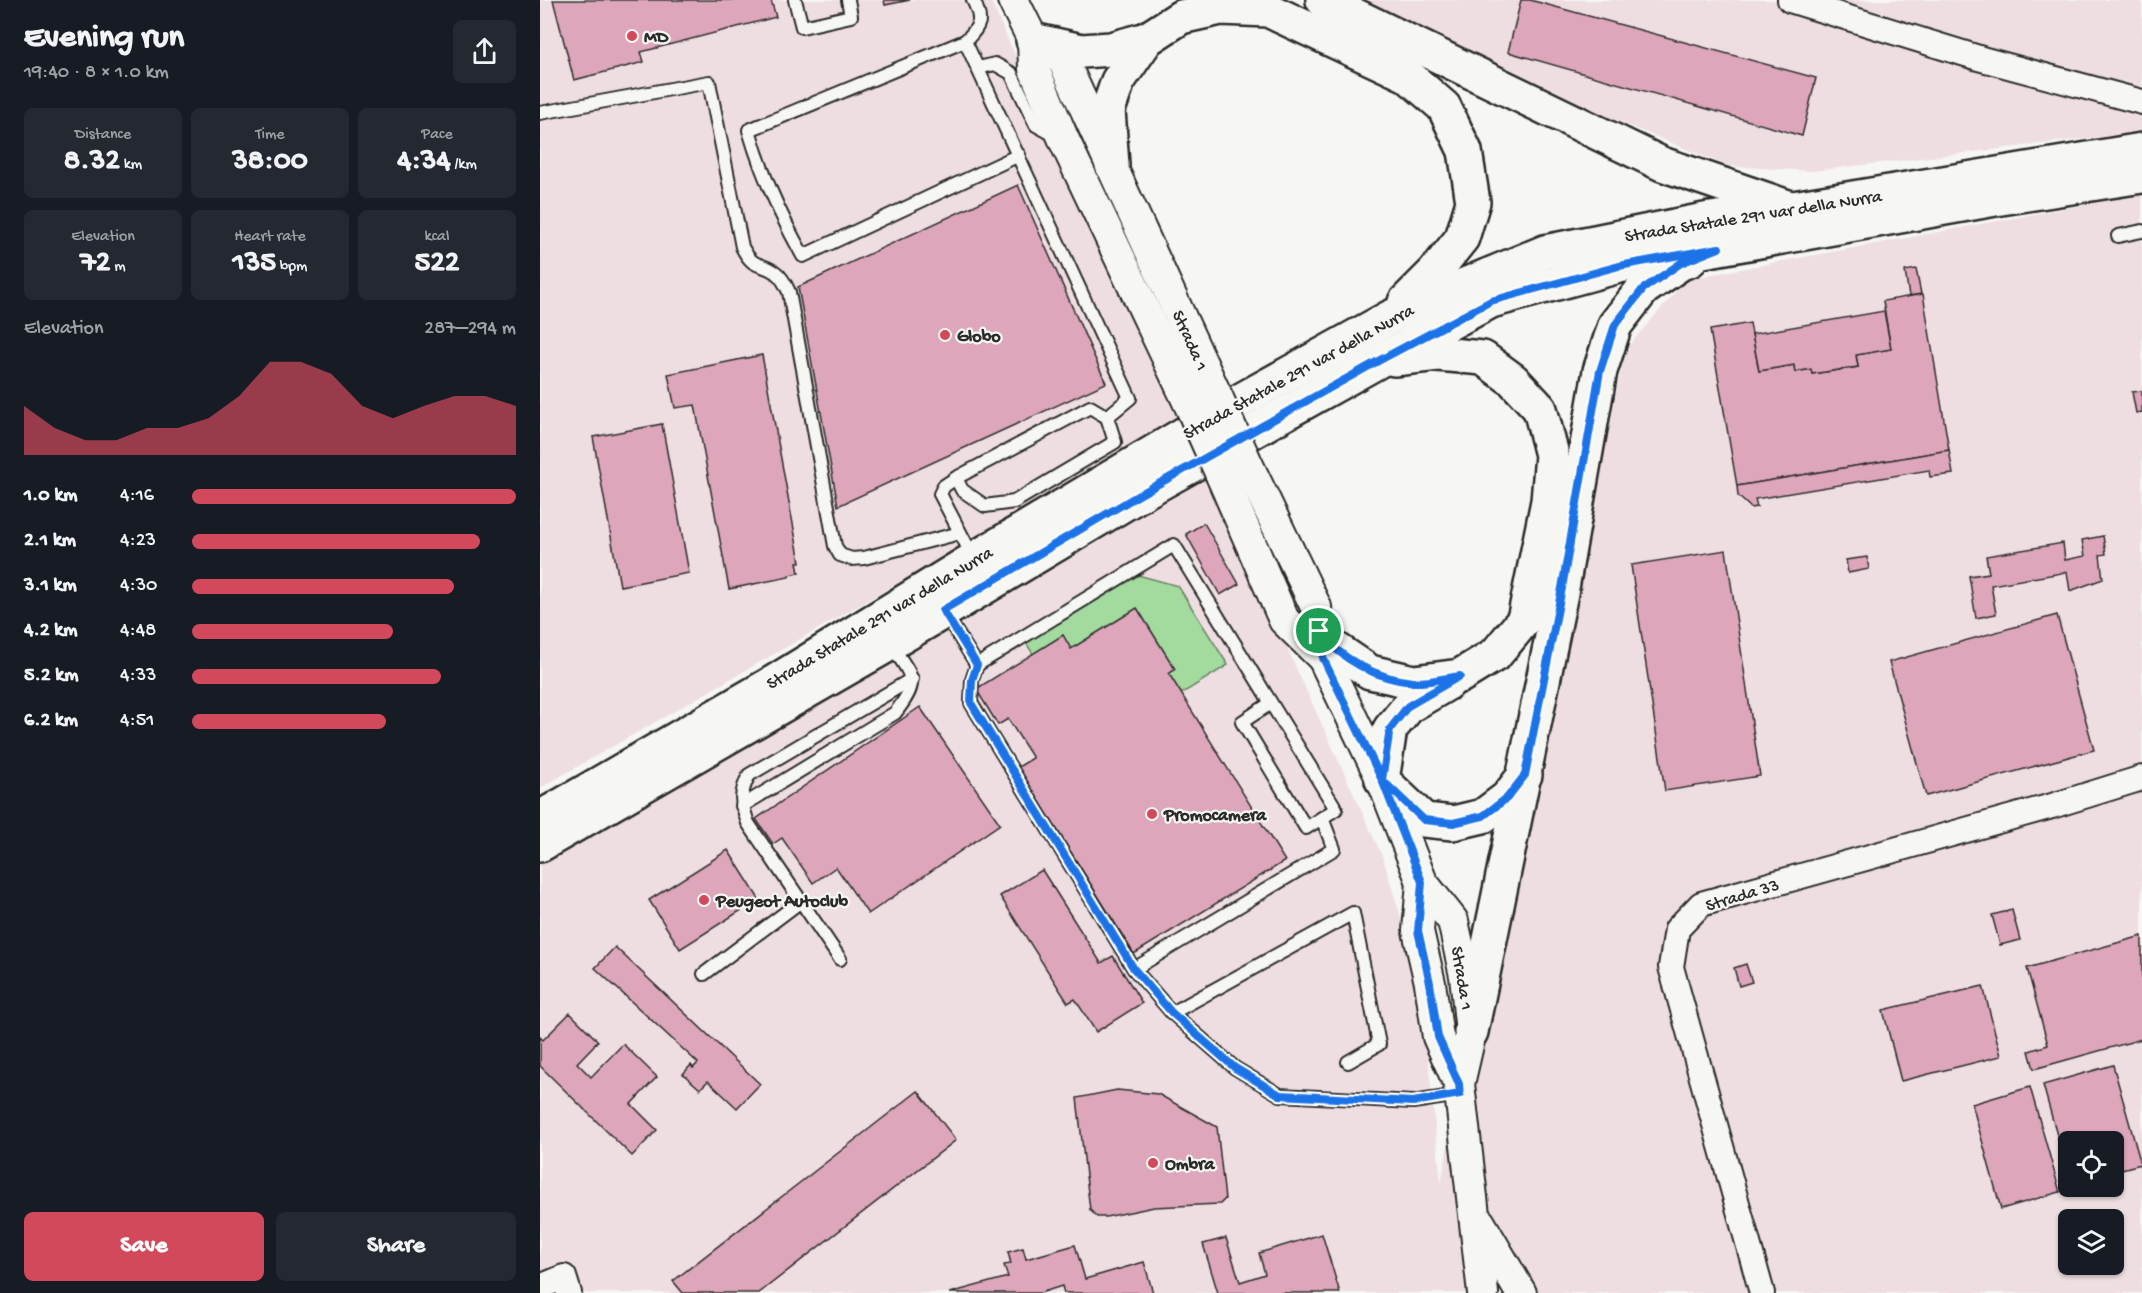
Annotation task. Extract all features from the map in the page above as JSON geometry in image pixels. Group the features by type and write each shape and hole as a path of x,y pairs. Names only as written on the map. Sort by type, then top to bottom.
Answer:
{"main road":[{"path":"1323,0 1662,164 1792,208"},
{"path":"1033,39 1082,51 1111,49 1147,39 1182,17 1221,8 1268,10 1407,75 1444,107 1465,151 1473,202 1461,238 1434,273 1389,318"},
{"path":"1112,165 1108,110 1118,81 1147,39"},
{"name":"Strada Statale 291 var della Nurra","path":"540,818 771,684 967,546 1243,399 1389,318 1428,300 1545,252 1710,219 1792,208 2142,150"},
{"name":"Strada Statale 291 var della Nurra","path":"540,846 891,643 1144,492 1380,360 1491,301 1619,266 2001,198 2142,176"},
{"path":"1471,1032 1562,588 1600,371 1615,325 1643,289 1681,263 1719,248"},
{"path":"1380,360 1438,354 1483,358 1513,380 1540,409 1552,455 1548,501 1524,620 1496,654 1408,706 1390,729 1382,780 1424,820 1453,823 1483,816 1507,798 1525,775"},
{"path":"1321,644 1330,645 1370,672 1414,682 1460,676"}],"street":[{"name":"Strada 1","path":"1013,0 1033,39 1034,69 1064,140 1204,402"},
{"path":"1790,0 1982,59 2142,102"},
{"name":"Strada 1","path":"1033,39 1064,60 1112,165 1204,402 1234,468 1284,620 1321,644 1382,780 1422,882 1453,921 1465,976 1471,1032 1460,1089"},
{"name":"Strada 33","path":"1762,1293 1671,967 1677,929 1701,904 2052,806 2142,778"},
{"name":"Strada 1","path":"1422,882 1418,931 1430,983 1438,1037 1460,1089 1483,1293"},
{"name":"Strada 1","path":"1475,1214 1521,1293"},
{"path":"540,1287 564,1277 569,1293"}],"lane":[{"path":"795,0 802,27 851,16 848,0"},
{"path":"973,0 980,16 978,29 965,40 749,130 758,162 777,208 803,256 1019,155"},
{"path":"965,40 1130,398 1107,417"},
{"path":"978,68 995,64 1011,73 1036,125 1064,140"},
{"path":"540,113 709,82 742,248 748,260 775,272 783,280 789,292 835,546 840,555 852,559 967,546 940,494 944,486 956,478 1090,407 1107,417 1115,442 1014,502 985,506 962,490 956,478"},
{"path":"2118,236 2142,231"},
{"path":"1271,703 1242,722 1306,828 1336,809 1271,703 1174,545 977,665 972,680 971,703 1134,969 1172,1013 1235,1068 1280,1095 1413,1102 1460,1089"},
{"path":"943,610 977,665"},
{"path":"742,807 896,713 910,695 912,679 891,643"},
{"path":"840,959 748,823 742,807 742,788 748,775 912,679"},
{"path":"1134,969 1334,849 1322,818"},
{"path":"704,974 801,901"},
{"path":"1172,1013 1353,913 1379,1044 1348,1062"}],"shaded area":[{"path":"540,0 990,0 1183,420 540,788"},
{"path":"1320,0 2142,0 2142,132 1812,171 1728,166"},
{"path":"2142,194 2142,1293 540,1293 540,858 1205,469 1383,858 1420,982 1441,1183 1459,1084 1603,458 1625,350 1687,279"}],"green space":[{"path":"1134,574 1178,586 1228,665 1181,694 1169,674 1175,669 1137,608 1071,649 1063,635 1033,654 1025,641"}],"building":[{"name":"MD","path":"553,0 771,0 776,17 641,52 644,62 574,80"},
{"path":"884,0 910,0 885,5"},
{"path":"1521,0 1530,0 1816,78 1802,136 1508,52"},
{"name":"Globo","path":"1018,185 1106,383 838,506 798,287"},
{"path":"1916,269 1921,294 1909,296 1905,271"},
{"path":"1923,294 1949,450 1737,486 1710,330 1750,323 1759,371 1794,365 1795,372 1811,369 1812,374 1858,367 1856,355 1891,349 1883,301"},
{"path":"1884,311 1891,349 1856,355 1858,367 1812,374 1811,369 1795,372 1794,365 1759,371 1752,334"},
{"path":"762,355 800,562 797,562 799,573 729,589 695,405 675,408 668,374"},
{"path":"2142,391 2142,412 2136,413 2132,392"},
{"path":"662,424 689,573 620,586 593,437"},
{"path":"1949,450 1953,474 1930,477 1929,470 1755,499 1757,507 1751,508 1738,496 1737,486"},
{"path":"1204,523 1239,584 1220,595 1186,534"},
{"path":"2103,536 2106,554 2100,555 2103,579 2070,591 2067,572 1991,585 1996,614 1976,618 1969,576 1989,573 1986,556 2063,543 2065,560 2085,556 2082,540"},
{"path":"1726,550 1760,776 1665,791 1631,565"},
{"path":"1867,557 1869,569 1848,573 1846,560"},
{"name":"Promocamera","path":"1137,608 1175,669 1169,674 1285,861 1134,954 1018,767 1033,758 1008,719 998,725 976,689 1063,635 1071,649"},
{"path":"2057,615 2094,750 1926,796 1889,662"},
{"path":"920,707 1000,824 868,914 836,867 813,883 782,838 773,844 756,819"},
{"name":"Peugeot Autoclub","path":"728,850 759,899 680,949 649,900"},
{"path":"1042,870 1101,963 1113,956 1142,1003 1096,1032 1075,999 1068,1003 1000,896"},
{"path":"2012,910 2020,940 2000,945 1992,915"},
{"path":"2142,936 2142,1039 2034,1069 2029,1051 2048,1045 2027,968"},
{"path":"615,947 760,1084 737,1108 708,1081 700,1089 683,1074 691,1065 693,1068 698,1063 595,968"},
{"path":"1746,964 1752,982 1739,986 1734,968"},
{"path":"1983,986 2001,1056 1901,1081 1883,1010"},
{"path":"570,1013 598,1041 577,1063 591,1077 623,1044 657,1077 631,1104 657,1130 632,1156 540,1066 540,1037 543,1040"},
{"path":"2113,1065 2141,1164 2124,1168 2124,1131 2058,1131 2058,1139 2043,1085"},
{"path":"2030,1087 2058,1185 2058,1193 2001,1209 1972,1104"},
{"name":"Ombra","path":"1117,1090 1158,1094 1217,1127 1225,1199 1220,1204 1154,1207 1106,1217 1097,1217 1090,1210 1077,1098"},
{"path":"918,1091 956,1140 759,1293 683,1293 673,1281"},
{"path":"1322,1234 1340,1293 1218,1293 1203,1244 1226,1238 1240,1282 1265,1274 1259,1253"},
{"path":"1075,1245 1085,1279 1144,1262 1153,1293 1064,1293 1062,1286 1040,1293 950,1293 1008,1277 1004,1265 1011,1264 1008,1252 1023,1248 1026,1259"}],"place":[{"name":"MD","path":"632,36"},
{"name":"Globo","path":"945,335"},
{"name":"Promocamera","path":"1152,814"},
{"name":"Peugeot Autoclub","path":"704,900"},
{"name":"Ombra","path":"1153,1163"}],"route":[{"path":"1319,631 1323,658 1382,780 1422,882 1418,931 1430,983 1438,1037 1459,1084 1460,1094 1413,1102 1280,1095 1235,1068 1172,1013 1134,969 971,703 972,680 977,665 943,610 1144,492 1380,360 1491,301 1619,266 1719,248 1681,263 1643,289 1615,325 1600,371 1562,588 1525,775 1507,798 1483,816 1453,823 1424,820 1382,780 1390,729 1408,706 1460,676 1414,682 1370,672 1330,645 1319,631"}]}
